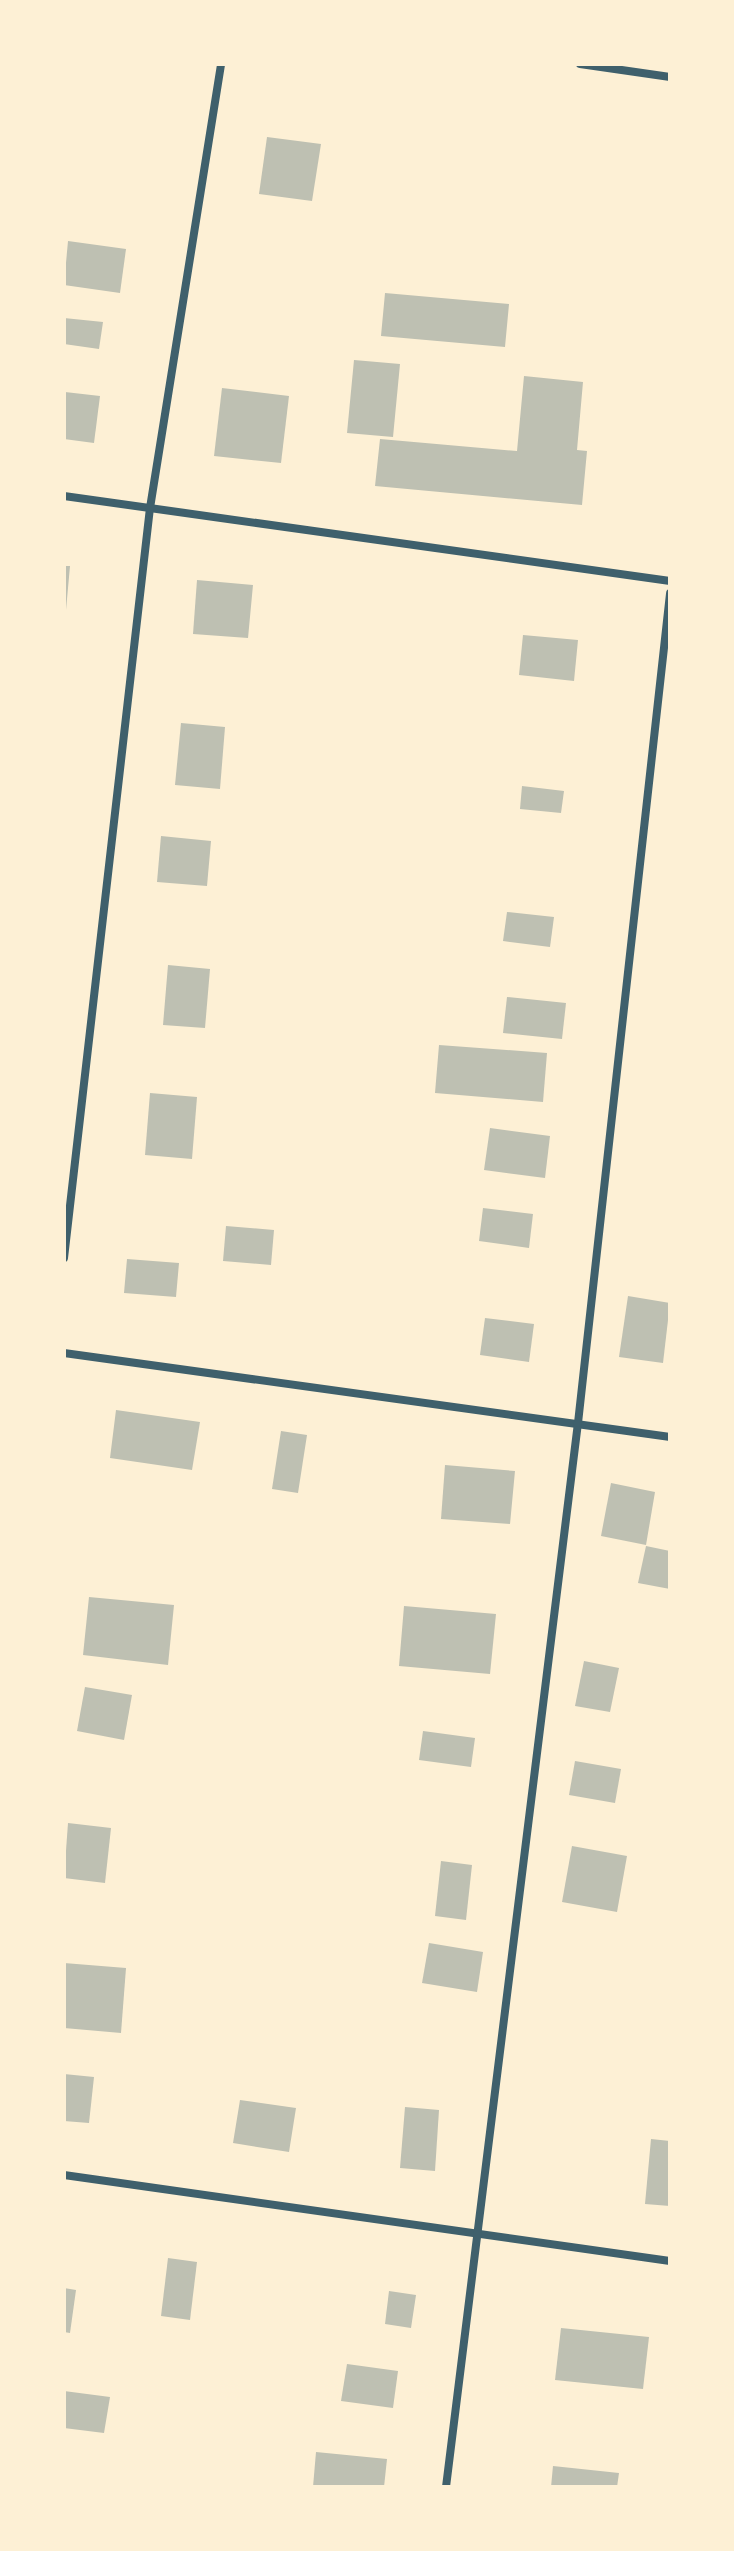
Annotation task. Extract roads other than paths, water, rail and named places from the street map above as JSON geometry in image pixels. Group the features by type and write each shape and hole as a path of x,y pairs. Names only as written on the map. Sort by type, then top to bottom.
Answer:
{"street":[{"path":"64,1258 150,508 221,64"},
{"path":"580,64 670,77"},
{"path":"64,496 670,581"},
{"path":"446,2487 578,1423 670,593"},
{"path":"64,1353 670,1437"},
{"path":"64,2175 670,2261"}]}
